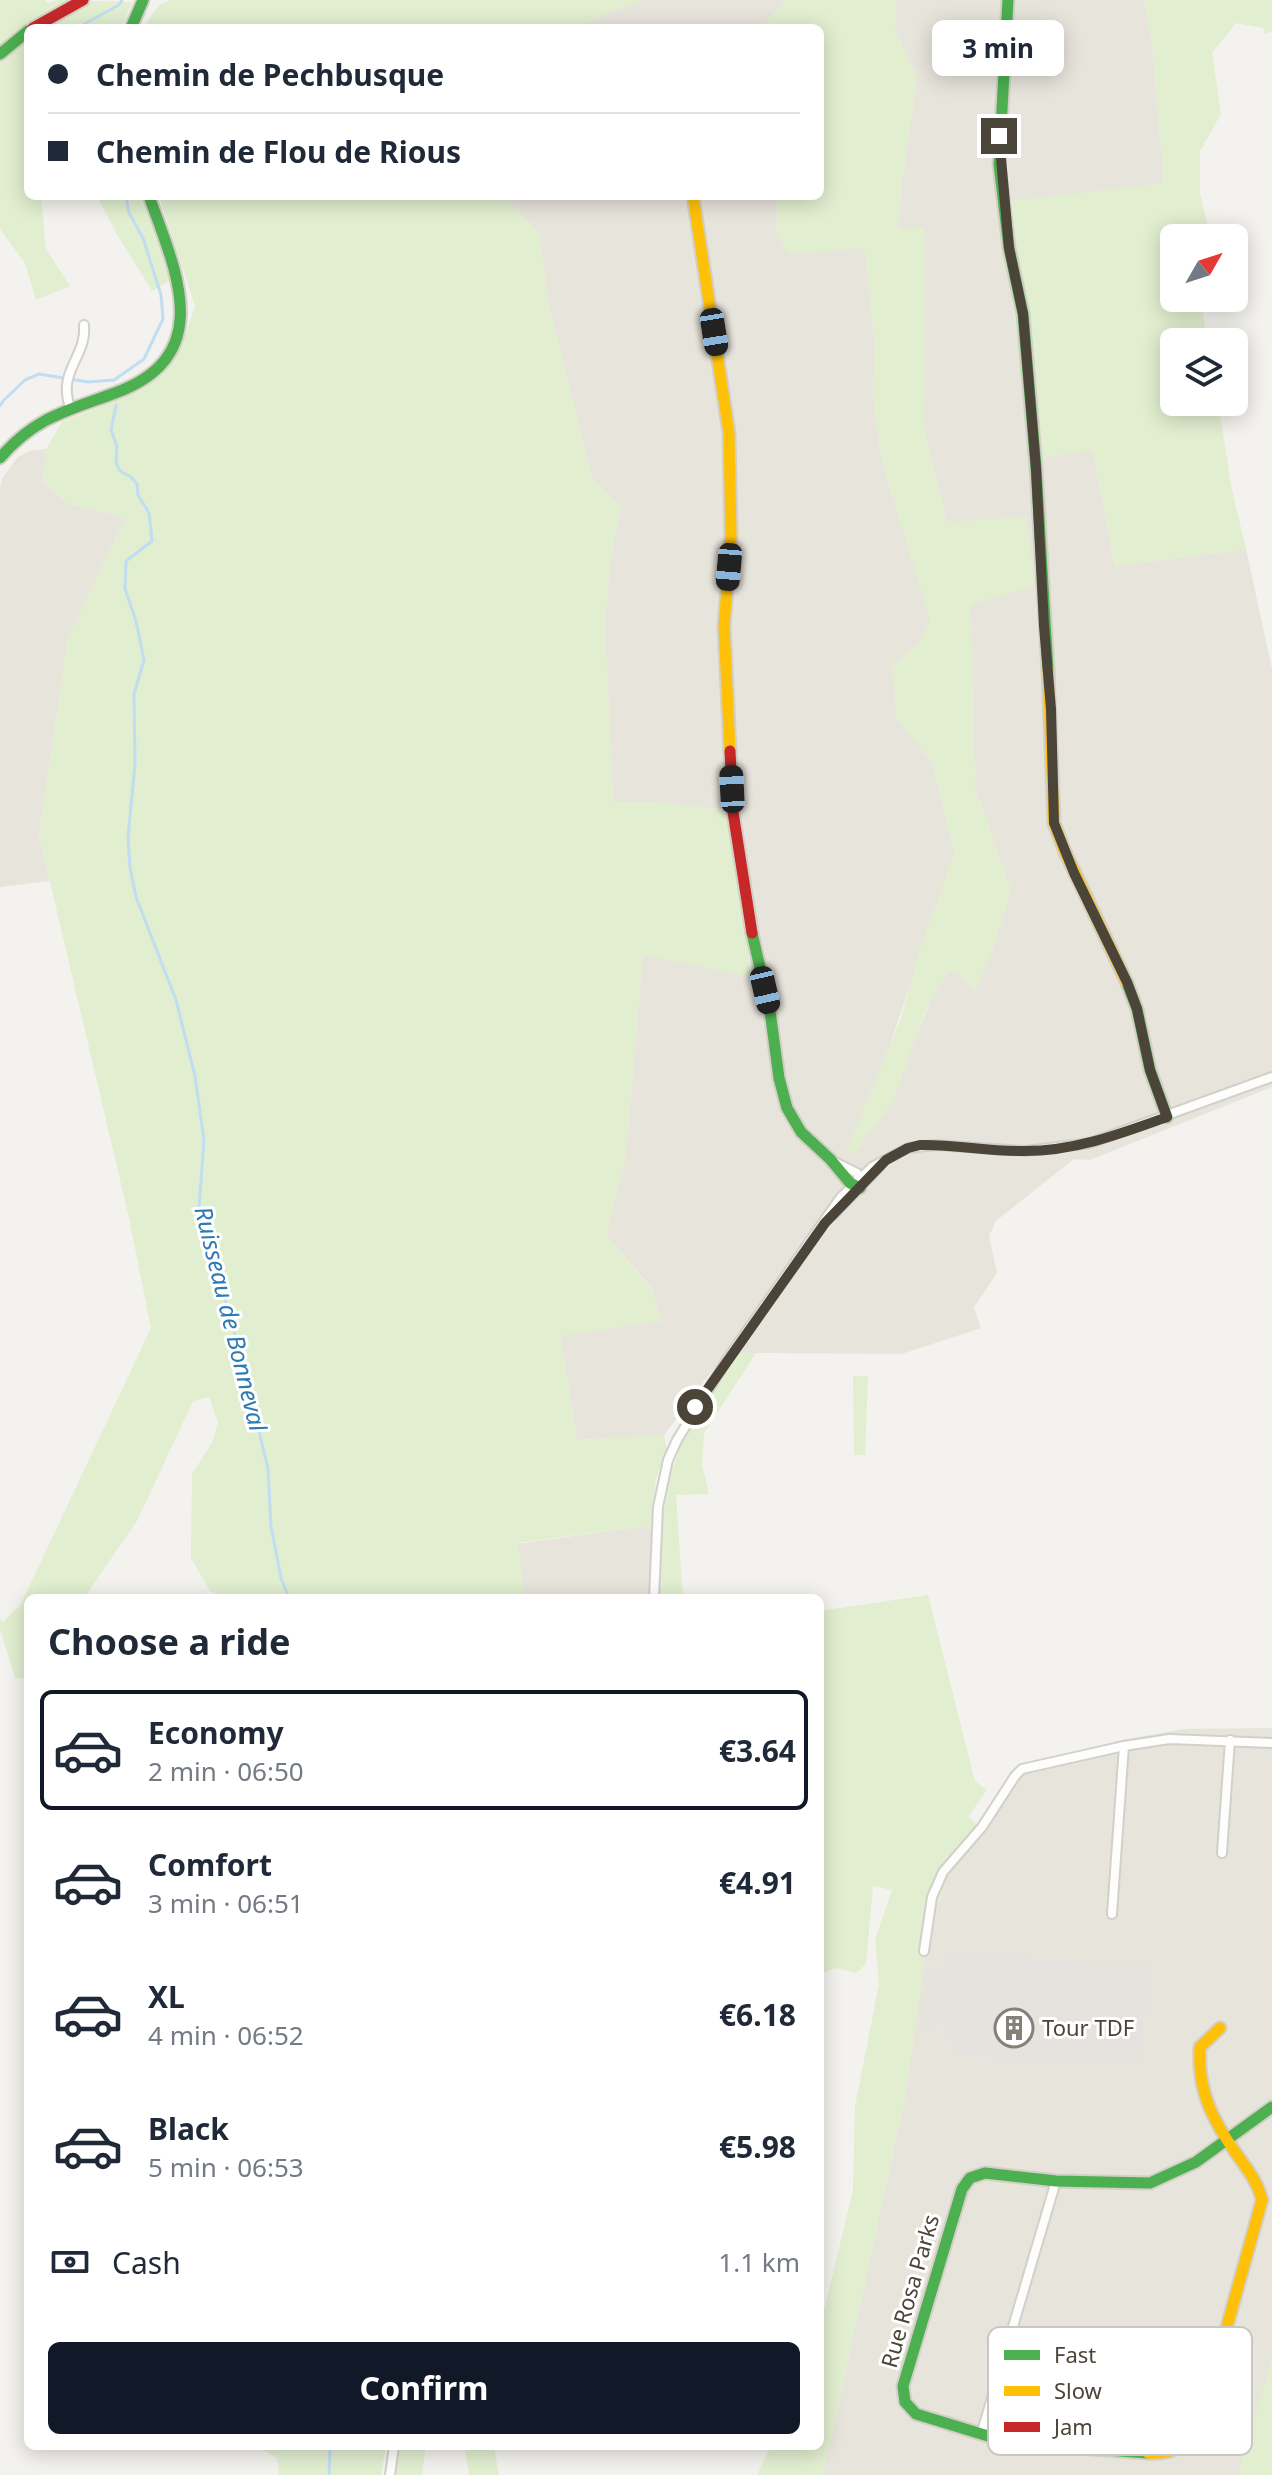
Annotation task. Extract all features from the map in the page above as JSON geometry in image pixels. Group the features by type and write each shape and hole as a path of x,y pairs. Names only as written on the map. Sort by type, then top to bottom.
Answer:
{"street":[{"path":"40,24 83,0"},
{"path":"1008,0 999,164 1009,248 1023,314 1036,468 1051,709 1054,823 1071,866 1127,982 1137,1009 1150,1070 1167,1117"},
{"path":"133,24 145,2"},
{"path":"0,54 24,34"},
{"path":"0,458 33,426 70,407 127,390 145,381 162,364 177,337 181,312 179,285 150,200"},
{"path":"694,200 729,433 731,537 724,626 733,812 751,931 770,1011 779,1078 787,1108 801,1132 857,1183"},
{"path":"70,407 65,385 84,345 84,325"},
{"path":"654,1594 658,1507 668,1460 677,1440 728,1358 841,1197 857,1183 886,1160 908,1148 920,1145 1008,1151 1090,1143 1272,1077"},
{"path":"924,1951 932,1897 943,1872 982,1827 1022,1769 1169,1739 1272,1743"},
{"path":"1222,1853 1230,1740"},
{"path":"1112,1914 1124,1746"},
{"path":"1220,2028 1200,2047 1198,2073 1208,2112 1225,2140"},
{"name":"Rue Rosa Parks","path":"988,2437 916,2414 905,2403 903,2386 962,2189 970,2178 989,2173 1056,2181 1163,2181 1272,2107"},
{"name":"Rue Rosa Parks","path":"1225,2140 1255,2181 1261,2195 1261,2205 1227,2327"},
{"path":"1013,2327 1056,2181"},
{"path":"981,2435 988,2411"},
{"path":"390,2475 393,2450"}],"shaded area":[{"path":"642,0 783,0 766,24 582,24"},
{"path":"896,0 1144,0 1152,42 1164,183 1024,392 1033,460 1092,449 1115,566 1246,549 1272,669 1272,1087 1090,1160 1074,1159 996,1221 989,1236 997,1273 974,1307 981,1328 902,1354 724,1355 664,1435 577,1440 560,1335 661,1321 651,1287 606,1235 625,1162 643,954 752,976 728,810 653,802 613,802 605,626 610,561 621,507 592,479 548,301 539,234 504,200 778,200 776,234 865,247 875,345 873,397 882,462 931,621 919,643 892,666 897,718 932,763 955,852 853,1154 895,1095 936,988 950,972 957,972 975,990 1011,891 975,788 970,604 1034,585 947,522 923,427 924,229 898,229 917,77 895,31"},
{"path":"46,449 43,483 67,503 125,518 68,639 39,835 50,881 0,887 0,487 3,477 17,458 29,451"},
{"path":"644,1526 659,1533 662,1594 524,1594 517,1544"},
{"path":"1272,1728 1272,2475 823,2475 905,2098 930,1919 945,1874 1019,1777 1034,1764 1116,1741 1184,1729"},
{"path":"948,1956 1150,1963 1141,2063 957,2056 939,2016 946,1992 958,1979 947,1968"},
{"path":"930,1966 952,1983 944,1991 935,2031 921,2028"}],"green space":[{"path":"0,0 132,2 124,24 24,24 24,200 41,200 46,249 70,286 36,300 25,263 0,229"},
{"path":"170,0 642,0 582,24 146,24 159,5"},
{"path":"783,0 896,0 895,31 917,77 898,229 924,228 923,427 947,522 1027,517 1034,586 970,605 975,788 1011,891 975,991 957,972 950,972 940,985 924,1014 892,1101 852,1155 847,1149 901,1018 921,945 955,852 932,763 897,719 892,666 919,643 930,620 882,462 873,397 875,345 865,248 789,254 776,234 778,200 824,200 824,24 766,24"},
{"path":"1144,0 1272,0 1272,31 1265,34 1263,28 1236,23 1212,53 1221,114 1200,151 1200,193 1207,224 1160,224 1160,312 1203,312 1205,328 1160,328 1160,416 1220,416 1232,490 1246,549 1115,566 1092,450 1032,460 1000,202 1164,183 1152,42"},
{"path":"99,200 146,200 172,279 152,291"},
{"path":"160,200 504,200 513,206 539,234 548,301 592,479 621,507 610,561 605,626 613,802 656,802 728,810 752,977 643,954 625,1162 606,1235 651,1288 662,1321 560,1336 577,1440 664,1435 667,1450 656,1478 651,1529 643,1526 518,1543 524,1594 217,1594 210,1591 191,1558 192,1474 213,1441 218,1422 209,1397 193,1401 137,1521 87,1594 26,1594 151,1328 129,1218 39,835 68,639 125,518 67,503 43,483 46,449 62,422 140,391 162,375 186,334 195,306"},
{"path":"756,1353 704,1433 702,1464 709,1494 676,1495 683,1594 662,1594 659,1533 672,1471 682,1441 736,1354"},
{"path":"853,1376 868,1376 865,1455 854,1455"},
{"path":"928,1595 975,1781 987,1790 968,1817 982,1828 945,1874 946,1889 930,1919 905,2098 823,2475 757,2475 769,2450 824,2450 824,2311 853,2189 855,2106 879,1984 875,1940 892,1890 873,1886 866,1964 856,1973 834,1968 824,1973 824,1610"},
{"path":"24,1598 24,1678 15,1678 0,1629 0,1617 2,1622 20,1606"},
{"path":"1272,2357 1272,2475 1238,2475 1244,2455 1252,2455 1252,2426"},
{"path":"262,2450 385,2450 381,2475 279,2475 277,2458"},
{"path":"398,2450 425,2450 422,2475 393,2475"},
{"path":"465,2450 495,2450 499,2475 469,2475"}],"waterway":[{"path":"84,24 119,5 122,0"},
{"path":"0,406 25,380 39,374 88,382 114,380 144,359 163,319 161,295 143,238 129,213 127,200"},
{"name":"Ruisseau de Bonneval","path":"116,405 111,430 117,446 116,463 120,471 137,484 138,495 149,513 152,541 126,561 125,589 144,660 134,694 135,764 128,838 130,868 136,897 176,1000 195,1076 204,1140 199,1208 240,1352 268,1469 271,1526 281,1578 287,1594"},
{"name":"Ruisseau de Bonneval","path":"329,2475 330,2450"}],"traffic: fast":[{"path":"133,24 143,0"},
{"path":"1008,0 999,164 1009,248 1023,314 1048,670"},
{"path":"0,54 24,34"},
{"path":"0,458 39,424 147,377 167,357 178,334 180,308 177,281 150,200"},
{"path":"752,933 787,1108 801,1132 850,1183 860,1188"},
{"path":"1127,983 1137,1009 1150,1070 1167,1117"},
{"path":"988,2436 916,2414 905,2402 903,2386 962,2189 970,2178 985,2173 1056,2181 1150,2183 1196,2162 1272,2107"}],"traffic: slow":[{"path":"694,200 729,433 731,537 724,626 730,751"},
{"path":"1048,670 1054,823 1127,983"},
{"path":"1220,2028 1200,2047 1204,2092 1214,2118 1252,2177 1262,2200 1227,2327"}],"traffic: jam":[{"path":"40,24 83,0"},
{"path":"730,751 733,812 752,933"}],"place":[{"name":"Tour TDF","path":"1014,2028"}],"route":[{"path":"695,1407 825,1223 886,1160 920,1145 1008,1151 1051,1149 1090,1143 1167,1117 1158,1097 1137,1009 1127,982 1055,830 1040,510 1023,314 1009,248 999,164 999,136"}]}
